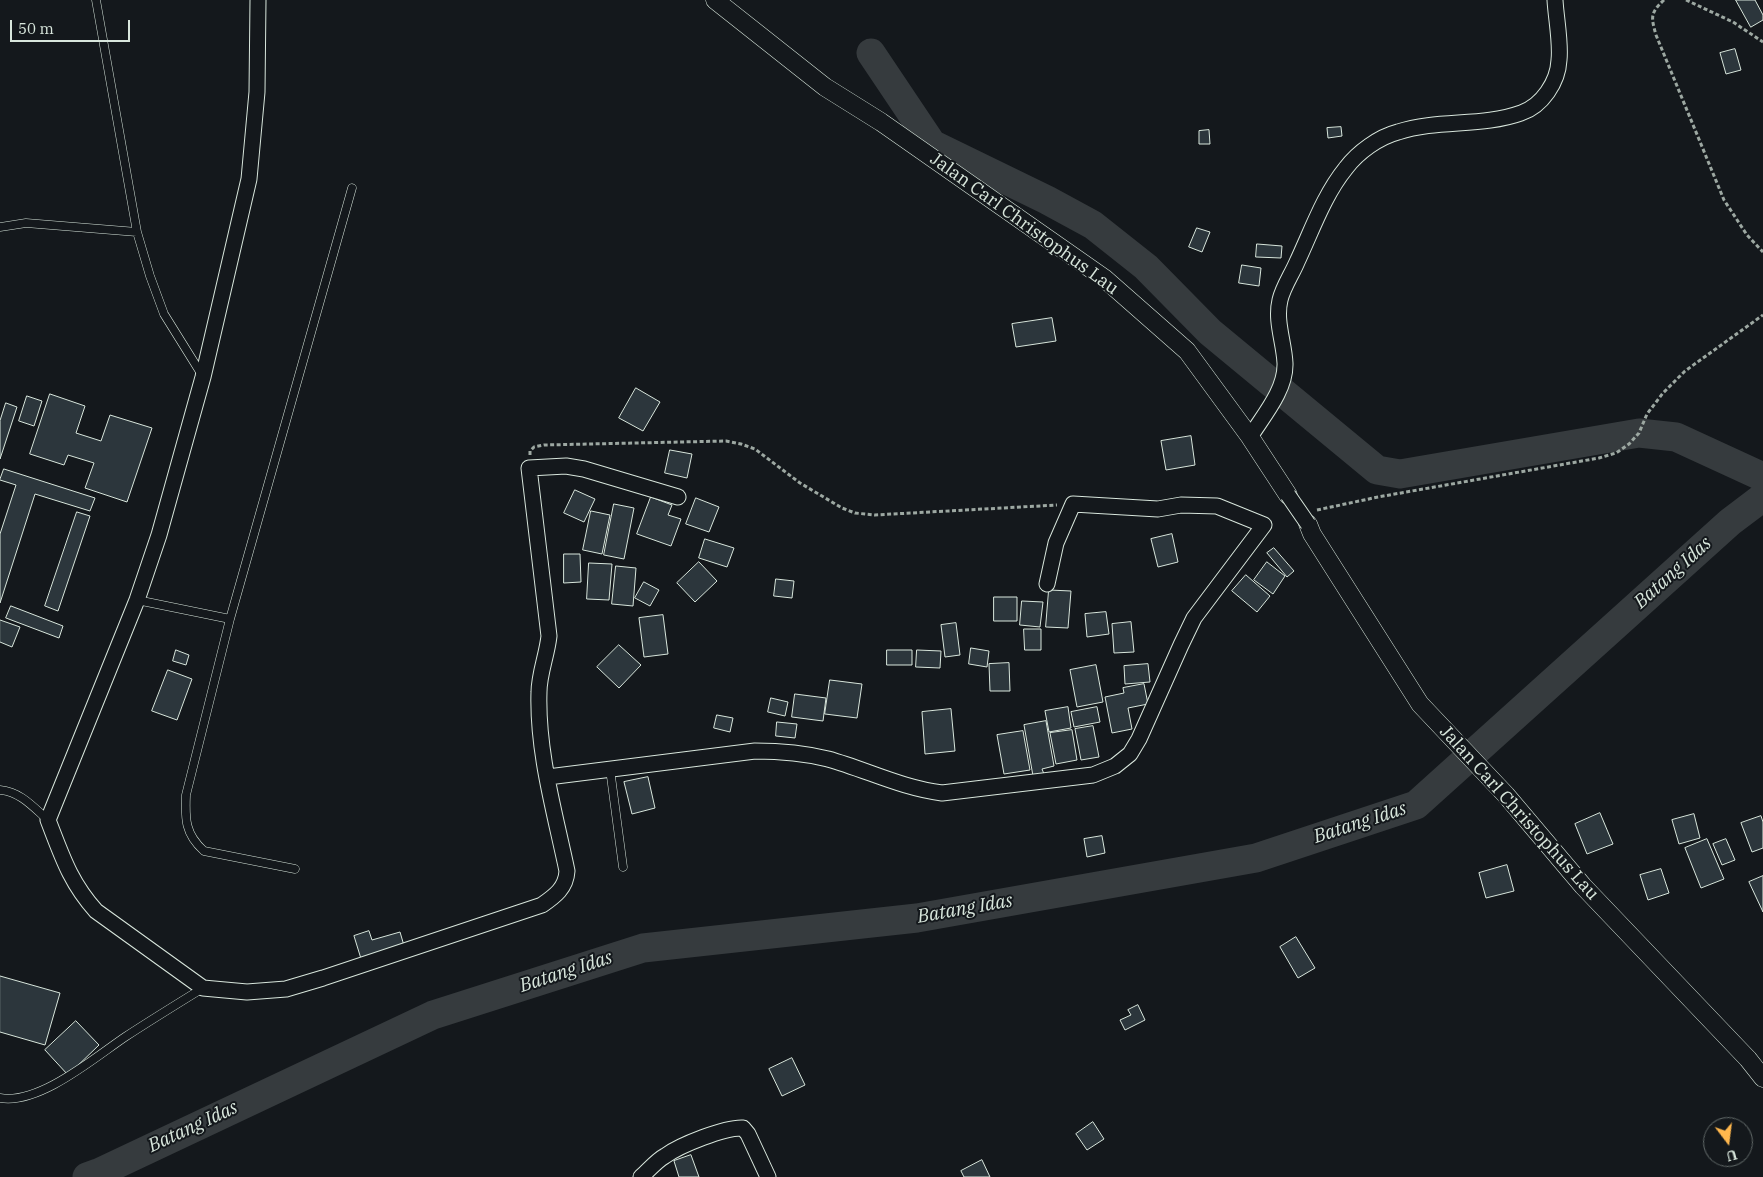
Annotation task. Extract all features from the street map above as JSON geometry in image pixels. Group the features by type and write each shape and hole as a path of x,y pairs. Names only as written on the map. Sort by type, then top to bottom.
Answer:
{"street":[{"path":"258,0 257,92 249,179 203,377 159,535 137,600 48,820 70,875 90,904 96,911 203,988 247,992 286,989 387,958 542,905 562,890 567,871 541,736 539,690 549,636 529,468 566,466 584,469 678,497"},
{"name":"Jalan Carl Christophus Lau","path":"715,0 825,87 881,122 1104,278 1187,351 1250,437 1288,495"},
{"path":"1250,437 1280,387 1285,365 1278,320 1280,299 1331,190 1346,166 1370,146 1396,132 1424,126 1500,118 1523,112 1543,98 1555,80 1559,60 1555,0"},
{"path":"1288,495 1310,518"},
{"path":"548,777 755,751 802,754 829,760 901,785 942,793 1093,775 1115,766 1130,754 1140,739 1180,645 1194,618 1264,525 1217,506 1181,505 1158,509 1074,504 1056,543 1047,584"},
{"name":"Jalan Carl Christophus Lau","path":"1310,518 1312,534 1420,704 1506,795 1583,886 1763,1078"},
{"path":"642,1177 664,1156 679,1148 732,1128 742,1128 748,1134 768,1177"}],"lane":[{"path":"96,0 137,232 164,314 203,377"},
{"path":"295,869 204,851 195,844 188,829 185,814 186,795 230,619 352,188"},
{"path":"0,227 26,222 137,232"},
{"path":"137,600 230,619"},
{"path":"610,769 623,867"},
{"path":"0,790 11,791 21,796 48,820"},
{"path":"0,1098 25,1096 50,1087 203,988"}],"path":[{"path":"1664,0 1653,12 1652,22 1656,35 1724,200 1748,236 1763,252"},
{"path":"1686,0 1733,22 1763,42"},
{"path":"1310,518 1378,497 1599,458 1616,453 1630,444 1663,393 1685,371 1763,315"},
{"path":"529,468 530,451 534,447 544,444 726,441 755,449 800,483 842,508 855,513 875,515 1074,504"}],"building":[{"path":"1736,0 1755,0 1763,15 1763,20 1751,27"},
{"path":"1735,49 1741,70 1726,74 1720,53"},
{"path":"1341,127 1342,136 1328,138 1327,128"},
{"path":"1209,130 1210,144 1199,144 1199,131"},
{"path":"1197,228 1210,232 1202,252 1189,247"},
{"path":"1257,244 1282,246 1281,258 1256,257"},
{"path":"1242,265 1261,268 1259,286 1239,283"},
{"path":"1052,318 1056,341 1016,347 1012,324"},
{"path":"636,388 660,402 643,431 619,418"},
{"path":"50,394 85,406 76,433 101,441 110,415 152,428 127,502 85,488 94,463 68,455 64,465 30,454"},
{"path":"27,396 42,401 34,426 19,421"},
{"path":"6,403 17,407 0,459 0,421"},
{"path":"1191,436 1195,465 1166,470 1161,441"},
{"path":"670,450 692,454 687,478 665,473"},
{"path":"4,469 95,498 90,511 35,494 0,603 0,534 16,485 0,480"},
{"path":"575,490 595,499 584,522 564,513"},
{"path":"651,497 672,505 668,515 681,519 671,546 637,534"},
{"path":"696,498 719,507 709,532 686,524"},
{"path":"614,504 634,508 624,559 604,555"},
{"path":"591,511 610,515 602,554 583,550"},
{"path":"77,512 90,516 58,611 45,606"},
{"path":"1172,534 1178,562 1158,567 1151,539"},
{"path":"705,539 734,548 727,567 699,558"},
{"path":"1274,548 1294,571 1287,577 1267,553"},
{"path":"564,554 580,554 581,582 564,583"},
{"path":"699,562 717,581 695,602 677,583"},
{"path":"1267,562 1285,576 1273,594 1254,580"},
{"path":"589,563 612,564 609,600 587,599"},
{"path":"616,566 636,568 633,606 612,604"},
{"path":"1246,575 1270,596 1257,612 1232,591"},
{"path":"776,579 794,581 792,598 774,596"},
{"path":"644,582 659,590 650,606 635,598"},
{"path":"1049,590 1071,591 1068,628 1046,627"},
{"path":"994,597 1017,597 1017,621 994,621"},
{"path":"1022,601 1043,602 1040,627 1020,625"},
{"path":"11,606 63,626 59,638 6,618"},
{"path":"1106,612 1109,634 1087,637 1085,614"},
{"path":"663,615 668,654 644,657 639,618"},
{"path":"0,620 20,627 12,647 0,642"},
{"path":"1131,622 1134,652 1114,653 1112,624"},
{"path":"956,623 960,655 945,657 941,625"},
{"path":"1024,629 1041,629 1041,650 1025,650"},
{"path":"619,645 641,665 619,688 597,667"},
{"path":"971,648 989,651 987,667 969,664"},
{"path":"176,650 189,655 186,665 173,661"},
{"path":"887,650 912,650 912,665 887,665"},
{"path":"917,650 941,651 940,668 916,667"},
{"path":"1009,663 1010,691 990,691 989,664"},
{"path":"1148,664 1150,682 1125,684 1124,666"},
{"path":"1096,665 1103,702 1077,707 1070,670"},
{"path":"168,670 192,679 177,720 152,711"},
{"path":"830,680 862,684 857,718 825,714"},
{"path":"1144,684 1148,704 1128,708 1132,729 1112,733 1105,697 1124,693 1123,688"},
{"path":"795,694 826,698 823,721 792,717"},
{"path":"771,698 788,702 785,716 768,712"},
{"path":"1068,707 1071,728 1049,732 1045,711"},
{"path":"1097,707 1100,722 1074,727 1071,712"},
{"path":"951,709 955,751 925,754 922,712"},
{"path":"717,715 733,718 730,732 714,728"},
{"path":"1046,721 1054,766 1042,769 1044,774 1033,776 1024,725"},
{"path":"777,722 797,724 795,738 776,736"},
{"path":"1093,726 1099,757 1081,760 1075,729"},
{"path":"1072,730 1077,760 1056,764 1050,733"},
{"path":"1023,731 1030,770 1004,774 997,735"},
{"path":"648,777 655,808 632,814 624,782"},
{"path":"1600,813 1613,844 1587,854 1575,824"},
{"path":"1694,814 1700,838 1679,844 1672,820"},
{"path":"1761,816 1763,822 1763,848 1752,852 1741,823"},
{"path":"1102,836 1105,853 1087,857 1084,839"},
{"path":"1707,839 1724,879 1701,888 1685,848"},
{"path":"1726,839 1735,860 1722,865 1713,844"},
{"path":"1507,865 1514,891 1486,898 1479,873"},
{"path":"1661,869 1669,893 1648,900 1640,875"},
{"path":"1763,876 1763,912 1749,882"},
{"path":"369,931 372,940 400,932 405,949 362,962 354,936"},
{"path":"1296,937 1315,968 1298,978 1280,947"},
{"path":"0,976 60,993 45,1045 0,1032"},
{"path":"1138,1005 1145,1020 1125,1030 1120,1020 1131,1015 1128,1010"},
{"path":"76,1021 99,1045 68,1075 45,1050"},
{"path":"792,1058 805,1085 782,1096 769,1069"},
{"path":"1093,1122 1104,1139 1087,1150 1076,1134"},
{"path":"691,1155 699,1177 679,1177 674,1161"},
{"path":"982,1160 990,1177 964,1177 961,1171"}],"waterway":[{"path":"871,53 932,144 1047,200 1093,225 1146,267 1210,332 1377,470 1400,474 1639,433 1676,437 1763,477"},
{"name":"Batang Idas","path":"87,1177 433,1015 643,948 917,918 1256,858 1416,805 1730,522 1763,497"}]}
